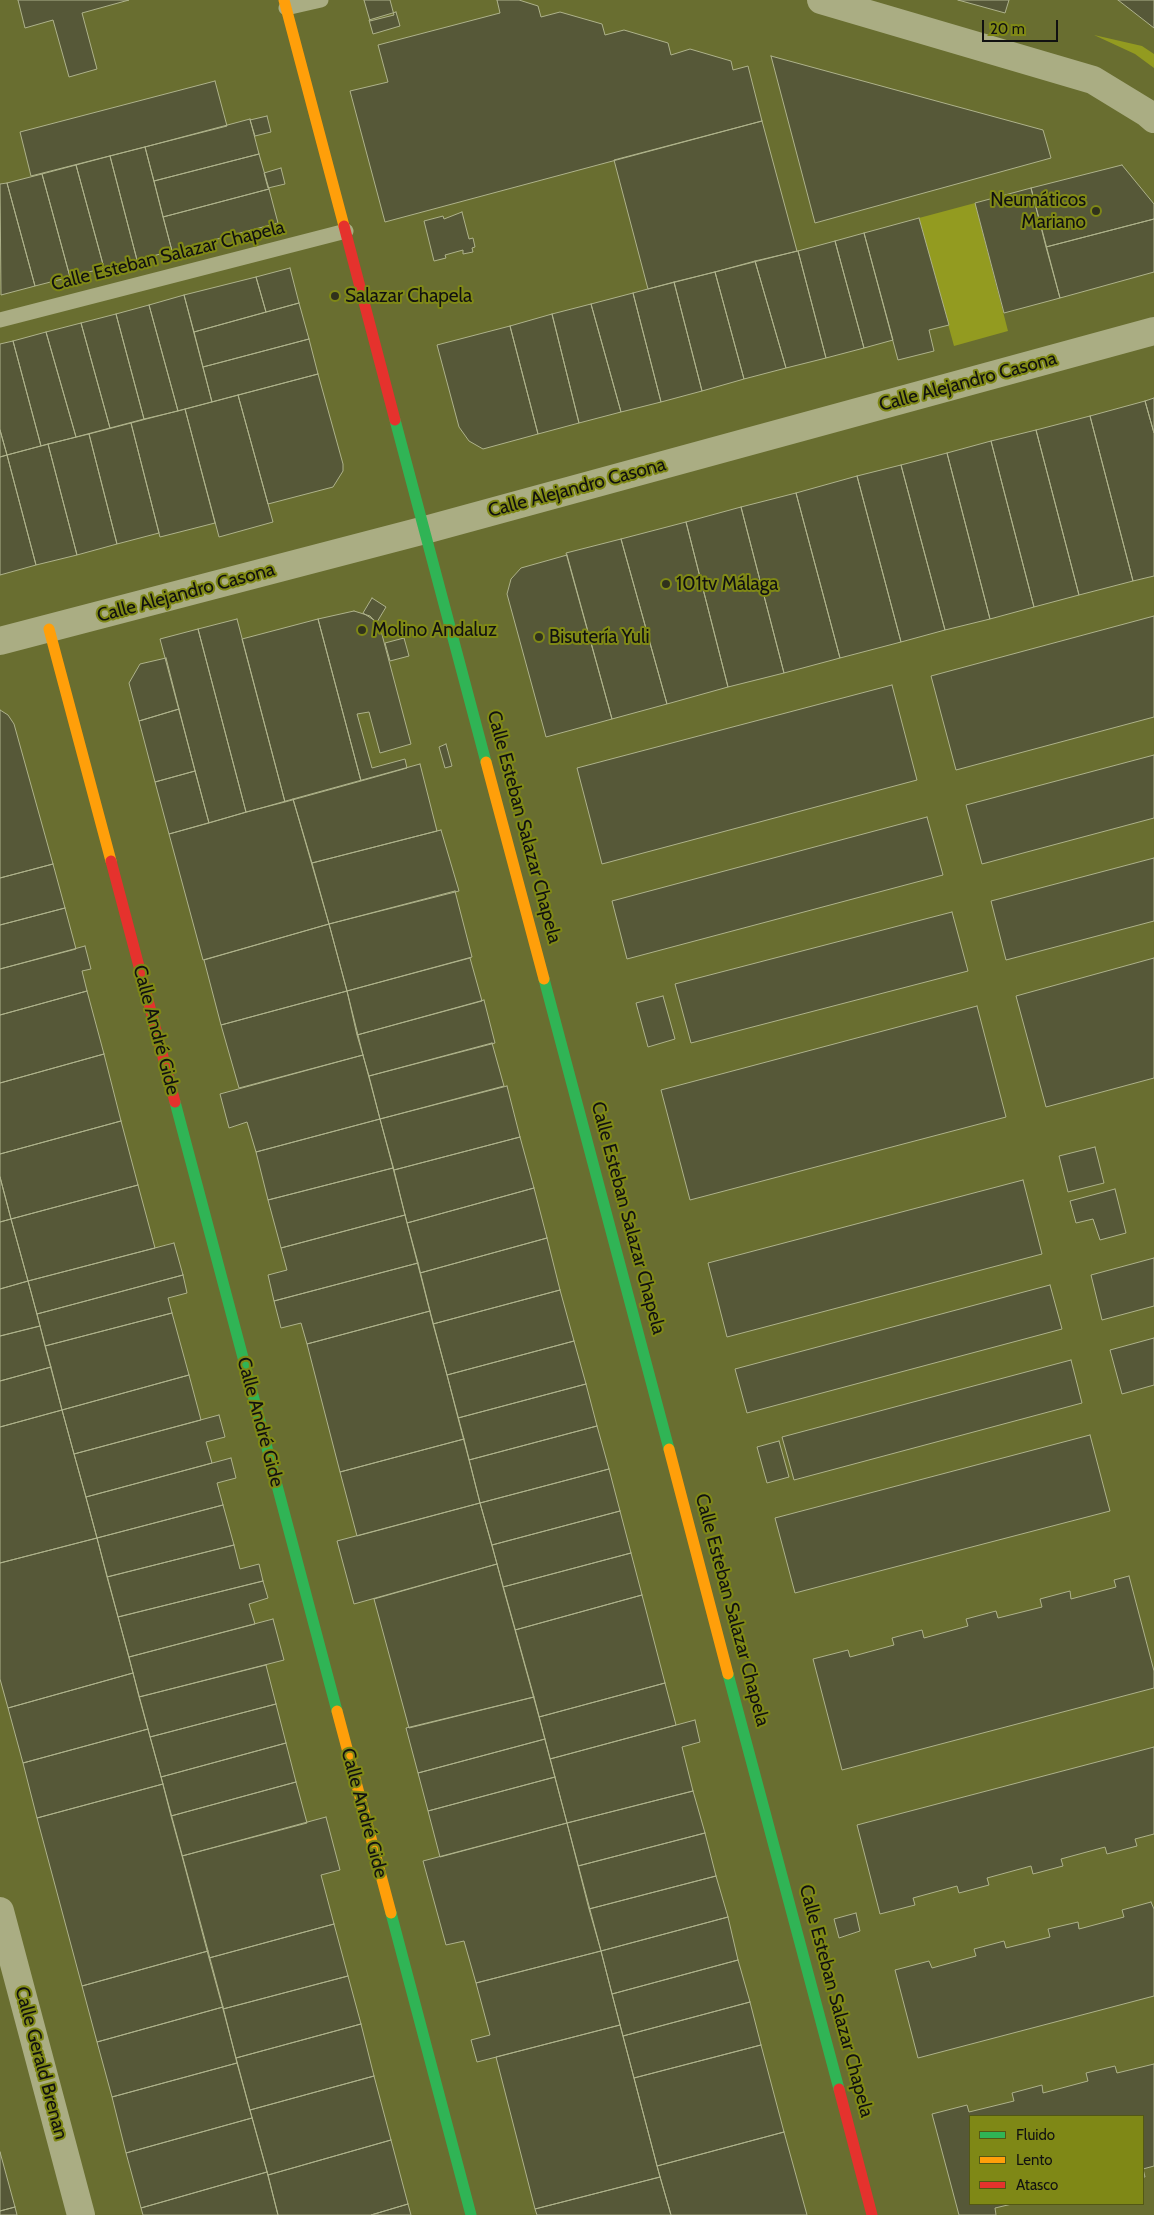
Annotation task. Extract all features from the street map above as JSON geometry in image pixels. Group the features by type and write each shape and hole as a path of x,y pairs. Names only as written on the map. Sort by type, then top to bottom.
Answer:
{"street":[{"path":"821,0 1093,80 1148,113 1154,119"},
{"name":"Calle Esteban Salazar Chapela","path":"285,4 872,2215"},
{"name":"Calle Alejandro Casona","path":"0,641 425,530 1154,331"},
{"name":"Calle André Gide","path":"49,629 471,2215"},
{"name":"Calle Gerald Brenan","path":"0,1911 81,2215"}],"lane":[{"path":"285,4 321,0"},
{"name":"Calle Esteban Salazar Chapela","path":"0,320 346,231"}],"shaded area":[{"path":"1094,35 1142,46 1154,54 1154,68 1135,54"},
{"path":"975,203 1008,331 954,346 919,218"}],"building":[{"path":"18,0 129,0 82,13 97,69 69,77 53,20 25,28"},
{"path":"364,0 390,0 394,15 370,21"},
{"path":"497,0 519,0 538,6 541,17 560,12 602,24 605,35 624,30 668,43 671,55 690,49 731,61 733,70 748,66 762,121 385,222 350,91 388,82 378,45 500,13"},
{"path":"958,0 1009,0 1005,13"},
{"path":"1118,0 1154,0 1154,28"},
{"path":"396,12 400,26 373,34 369,20"},
{"path":"771,56 1043,130 1051,158 815,223"},
{"path":"215,81 227,126 31,176 20,132"},
{"path":"267,116 271,132 255,136 250,120"},
{"path":"250,119 259,154 154,181 145,147"},
{"path":"762,121 797,251 648,289 614,160"},
{"path":"145,147 172,251 137,260 110,156"},
{"path":"259,154 269,189 163,217 154,181"},
{"path":"110,156 137,260 104,268 76,165"},
{"path":"76,165 104,268 70,277 42,174"},
{"name":"Neumáticos Mariano","path":"1122,165 1154,204 1154,219 1046,247 1031,188"},
{"path":"281,168 285,184 268,188 264,173"},
{"path":"42,174 70,277 35,286 7,183"},
{"path":"7,183 35,286 1,295 0,184"},
{"path":"1031,188 1060,298 1004,313 975,203"},
{"path":"269,189 278,223 172,251 163,217"},
{"path":"462,212 469,239 473,238 475,247 472,248 473,252 463,254 463,250 445,255 446,258 434,261 424,221 443,216 444,219"},
{"path":"919,218 949,325 929,330 934,351 898,360 864,233"},
{"path":"1154,219 1154,272 1060,298 1046,247"},
{"path":"864,233 893,340 864,348 835,241"},
{"path":"835,241 864,348 826,358 798,251"},
{"path":"798,251 826,358 786,368 755,261"},
{"path":"755,261 786,368 744,379 715,272"},
{"path":"290,268 299,303 266,312 256,277"},
{"path":"715,272 744,379 702,391 674,282"},
{"path":"256,277 266,312 194,332 184,295"},
{"path":"674,282 702,391 661,402 633,293"},
{"path":"633,293 661,402 621,412 591,304"},
{"path":"184,295 212,402 178,411 149,305"},
{"path":"299,303 309,339 203,367 194,332"},
{"path":"591,304 621,412 579,423 552,314"},
{"path":"149,305 178,411 144,419 116,314"},
{"path":"116,314 144,419 110,428 81,323"},
{"path":"552,314 579,423 538,434 510,326"},
{"path":"81,323 110,428 76,437 46,332"},
{"path":"510,326 538,434 483,449 469,441 459,427 437,345"},
{"path":"46,332 76,437 41,446 13,341"},
{"path":"309,339 318,374 212,402 203,367"},
{"path":"13,341 41,446 7,455 0,430 0,344"},
{"path":"318,374 343,464 343,471 333,487 268,504 238,395"},
{"path":"238,395 273,522 219,537 185,409"},
{"path":"1154,398 1154,433 1145,401"},
{"path":"1145,401 1154,433 1154,576 1133,581 1090,416"},
{"path":"185,409 215,523 160,537 131,423"},
{"path":"1090,416 1133,581 1079,595 1036,430"},
{"path":"131,423 159,533 117,544 89,434"},
{"path":"0,430 7,455 0,457"},
{"path":"1036,430 1079,595 1034,607 991,441"},
{"path":"89,434 117,544 77,555 48,444"},
{"path":"991,441 1034,607 990,619 947,453"},
{"path":"48,444 77,555 36,565 7,455"},
{"path":"947,453 990,619 945,630 901,465"},
{"path":"7,455 36,565 0,575 0,457"},
{"path":"901,465 945,630 901,642 857,476"},
{"path":"857,476 901,642 840,658 796,493"},
{"path":"796,493 840,658 784,673 741,507"},
{"path":"741,507 784,673 728,687 686,522"},
{"path":"686,522 728,687 667,704 621,539"},
{"path":"621,539 667,704 612,719 566,553"},
{"path":"567,555 612,719 546,737 507,594 511,579 521,568"},
{"path":"372,598 386,607 377,622 363,613"},
{"path":"354,611 370,616 380,627 411,744 380,753 369,712 357,714 372,768 405,759 407,768 361,781 318,619"},
{"path":"1154,616 1154,717 956,770 931,676"},
{"path":"237,619 285,802 246,812 198,629"},
{"path":"318,619 361,781 285,802 242,639"},
{"path":"198,629 246,812 209,823 160,639"},
{"path":"404,638 409,656 390,661 385,643"},
{"path":"166,658 179,709 139,721 129,683 140,664"},
{"path":"892,685 917,780 602,864 577,768"},
{"path":"179,709 195,771 155,782 139,721"},
{"path":"0,710 8,715 14,724 53,864 0,878"},
{"path":"446,744 452,766 445,768 439,747"},
{"path":"1154,755 1154,818 982,864 966,805"},
{"path":"420,764 437,831 312,863 293,799"},
{"path":"195,771 209,823 169,834 155,782"},
{"path":"293,799 329,924 203,960 169,834"},
{"path":"927,817 943,875 627,959 612,901"},
{"path":"441,830 459,891 329,924 312,863"},
{"path":"1154,858 1154,921 1006,960 991,901"},
{"path":"53,864 65,908 0,925 0,878"},
{"path":"455,891 472,957 347,991 329,924"},
{"path":"65,908 76,949 0,969 0,925"},
{"path":"952,912 968,971 691,1043 675,984"},
{"path":"329,924 347,991 221,1025 204,960"},
{"path":"85,946 91,969 82,971 87,991 0,1015 0,969"},
{"path":"470,958 482,1001 357,1035 347,991"},
{"path":"1154,958 1154,1078 1046,1107 1016,996"},
{"path":"87,991 104,1054 0,1083 0,1015"},
{"path":"347,991 363,1055 239,1088 221,1025"},
{"path":"663,996 675,1039 648,1047 636,1003"},
{"path":"484,1000 495,1043 369,1076 357,1035"},
{"path":"977,1006 1006,1117 690,1200 661,1090"},
{"path":"492,1043 504,1086 380,1119 369,1076"},
{"path":"104,1054 121,1121 0,1154 0,1083"},
{"path":"363,1055 380,1119 256,1152 247,1122 229,1128 220,1094"},
{"path":"507,1086 520,1137 394,1170 380,1119"},
{"path":"380,1119 393,1168 268,1200 256,1152"},
{"path":"121,1121 138,1185 11,1219 0,1177 0,1154"},
{"path":"520,1137 534,1188 407,1223 394,1170"},
{"path":"1095,1147 1104,1183 1068,1192 1059,1156"},
{"path":"393,1168 405,1215 281,1248 268,1200"},
{"path":"0,1177 11,1219 0,1222"},
{"path":"1023,1180 1042,1254 727,1337 708,1263"},
{"path":"138,1185 155,1248 28,1281 11,1219"},
{"path":"534,1188 547,1238 420,1273 407,1223"},
{"path":"1115,1189 1126,1233 1100,1240 1093,1219 1076,1223 1070,1201"},
{"path":"405,1215 418,1263 274,1301 268,1275 287,1270 281,1248"},
{"path":"11,1219 28,1281 0,1289 0,1222"},
{"path":"547,1238 560,1290 433,1324 420,1273"},
{"path":"174,1243 183,1275 37,1314 28,1281"},
{"path":"1154,1258 1154,1306 1102,1320 1091,1275"},
{"path":"418,1263 430,1311 307,1344 301,1323 281,1328 274,1301"},
{"path":"183,1275 187,1293 168,1298 172,1313 45,1346 37,1314"},
{"path":"28,1281 40,1326 0,1336 0,1289"},
{"path":"1050,1285 1062,1329 747,1413 735,1369"},
{"path":"560,1290 574,1341 447,1375 433,1324"},
{"path":"430,1311 464,1439 340,1472 307,1344"},
{"path":"172,1313 189,1375 62,1410 45,1346"},
{"path":"40,1326 51,1367 0,1381 0,1336"},
{"path":"1154,1338 1154,1385 1122,1394 1110,1350"},
{"path":"574,1341 586,1384 458,1418 447,1375"},
{"path":"1071,1360 1082,1403 794,1480 782,1437"},
{"path":"51,1367 62,1410 0,1427 0,1381"},
{"path":"189,1375 201,1420 74,1454 62,1410"},
{"path":"586,1384 597,1426 469,1460 458,1418"},
{"path":"62,1410 97,1538 0,1563 0,1427"},
{"path":"219,1415 225,1437 206,1442 212,1463 86,1497 74,1454"},
{"path":"597,1426 609,1469 480,1503 469,1460"},
{"path":"1090,1435 1110,1511 795,1593 775,1518"},
{"path":"464,1439 480,1503 357,1536 340,1472"},
{"path":"779,1441 789,1477 767,1483 757,1447"},
{"path":"231,1458 236,1478 217,1483 223,1505 97,1538 86,1497"},
{"path":"609,1469 620,1511 492,1545 480,1503"},
{"path":"480,1503 497,1564 354,1604 337,1541"},
{"path":"223,1505 234,1545 107,1577 97,1538"},
{"path":"620,1511 631,1553 503,1587 492,1545"},
{"path":"97,1538 133,1673 8,1708 0,1679 0,1563"},
{"path":"234,1545 240,1569 259,1564 263,1581 118,1617 107,1577"},
{"path":"631,1553 642,1595 515,1630 503,1587"},
{"path":"497,1564 534,1697 409,1728 374,1599"},
{"path":"1129,1576 1154,1671 1154,1688 842,1770 813,1659 848,1650 850,1657 894,1645 892,1638 922,1630 924,1638 968,1626 966,1619 996,1611 998,1618 1042,1607 1040,1599 1070,1591 1071,1599 1116,1587 1114,1580"},
{"path":"263,1581 268,1598 249,1604 255,1624 129,1657 118,1617"},
{"path":"642,1595 665,1683 539,1717 515,1630"},
{"path":"273,1619 284,1660 139,1697 129,1657"},
{"path":"266,1665 276,1704 150,1737 139,1697"},
{"path":"133,1673 148,1729 23,1763 8,1708"},
{"path":"665,1683 676,1725 550,1759 539,1717"},
{"path":"534,1697 545,1739 418,1773 406,1728"},
{"path":"276,1704 286,1743 161,1777 150,1737"},
{"path":"695,1720 700,1742 682,1747 693,1791 567,1823 550,1759"},
{"path":"148,1729 163,1784 37,1818 23,1763"},
{"path":"545,1739 555,1777 428,1811 418,1773"},
{"path":"286,1743 296,1782 171,1816 161,1777"},
{"path":"1154,1747 1154,1834 1135,1839 1137,1846 1107,1854 1105,1847 1061,1859 1063,1866 1033,1874 1031,1866 987,1878 989,1885 959,1893 957,1886 913,1898 915,1905 880,1914 857,1825"},
{"path":"555,1777 567,1823 440,1857 428,1811"},
{"path":"296,1782 307,1823 182,1856 171,1816"},
{"path":"163,1784 208,1951 82,1986 37,1818"},
{"path":"693,1791 705,1833 578,1866 567,1823"},
{"path":"326,1817 340,1870 321,1875 334,1924 209,1958 182,1856"},
{"path":"567,1823 601,1951 476,1983 464,1941 446,1945 423,1861"},
{"path":"705,1833 716,1876 589,1909 578,1866"},
{"path":"716,1876 728,1917 601,1951 589,1909"},
{"path":"1151,1902 1154,1909 1154,1996 918,2058 895,1970 929,1961 932,1968 976,1956 974,1949 1004,1941 1006,1948 1050,1937 1048,1929 1078,1922 1079,1929 1124,1917 1122,1910"},
{"path":"856,1913 860,1931 839,1938 834,1919"},
{"path":"728,1917 738,1960 612,1994 601,1951"},
{"path":"334,1924 348,1976 223,2009 209,1958"},
{"path":"208,1951 223,2007 97,2042 82,1986"},
{"path":"601,1951 620,2025 477,2062 471,2040 490,2035 476,1983"},
{"path":"738,1960 750,2002 623,2036 612,1994"},
{"path":"348,1976 361,2024 236,2058 223,2009"},
{"path":"750,2002 761,2045 634,2078 623,2036"},
{"path":"223,2007 237,2063 112,2097 97,2042"},
{"path":"361,2024 374,2076 250,2110 236,2058"},
{"path":"620,2025 660,2177 535,2209 496,2057"},
{"path":"761,2045 784,2132 657,2166 634,2078"},
{"path":"237,2063 252,2118 126,2153 112,2097"},
{"path":"1154,2064 1154,2166 1144,2169 1144,2115 969,2115 969,2205 1008,2205 995,2208 996,2215 959,2215 932,2114 967,2105 969,2112 1014,2101 1012,2093 1042,2085 1043,2093 1088,2081 1086,2073 1115,2066 1117,2073"},
{"path":"374,2076 391,2140 268,2175 250,2110"},
{"path":"252,2118 267,2172 141,2208 126,2153"},
{"path":"784,2132 807,2215 671,2215 657,2166"},
{"path":"391,2140 408,2204 371,2215 278,2215 268,2175"},
{"path":"0,2152 15,2207 0,2211"},
{"path":"267,2172 278,2215 143,2215 141,2208"},
{"path":"660,2177 671,2215 537,2215 535,2209"},
{"path":"408,2204 411,2215 371,2215"},
{"path":"15,2207 17,2215 0,2215 0,2211"}],"traffic: fast":[{"path":"395,420 486,762"},
{"path":"544,979 669,1449"},
{"path":"175,1102 337,1711"},
{"path":"728,1674 839,2089"},
{"path":"391,1913 471,2215"}],"traffic: slow":[{"path":"284,0 344,226"},
{"path":"49,629 111,861"},
{"path":"486,762 544,979"},
{"path":"669,1449 728,1674"},
{"path":"337,1711 391,1913"}],"traffic: jam":[{"path":"344,226 395,420"},
{"path":"111,861 175,1102"},
{"path":"839,2089 872,2215"}],"place":[{"name":"Neumáticos Mariano","path":"1096,211"},
{"name":"Salazar Chapela","path":"335,296"},
{"name":"101tv Málaga","path":"666,584"},
{"name":"Molino Andaluz","path":"362,630"},
{"name":"Bisutería Yuli","path":"539,637"}]}
